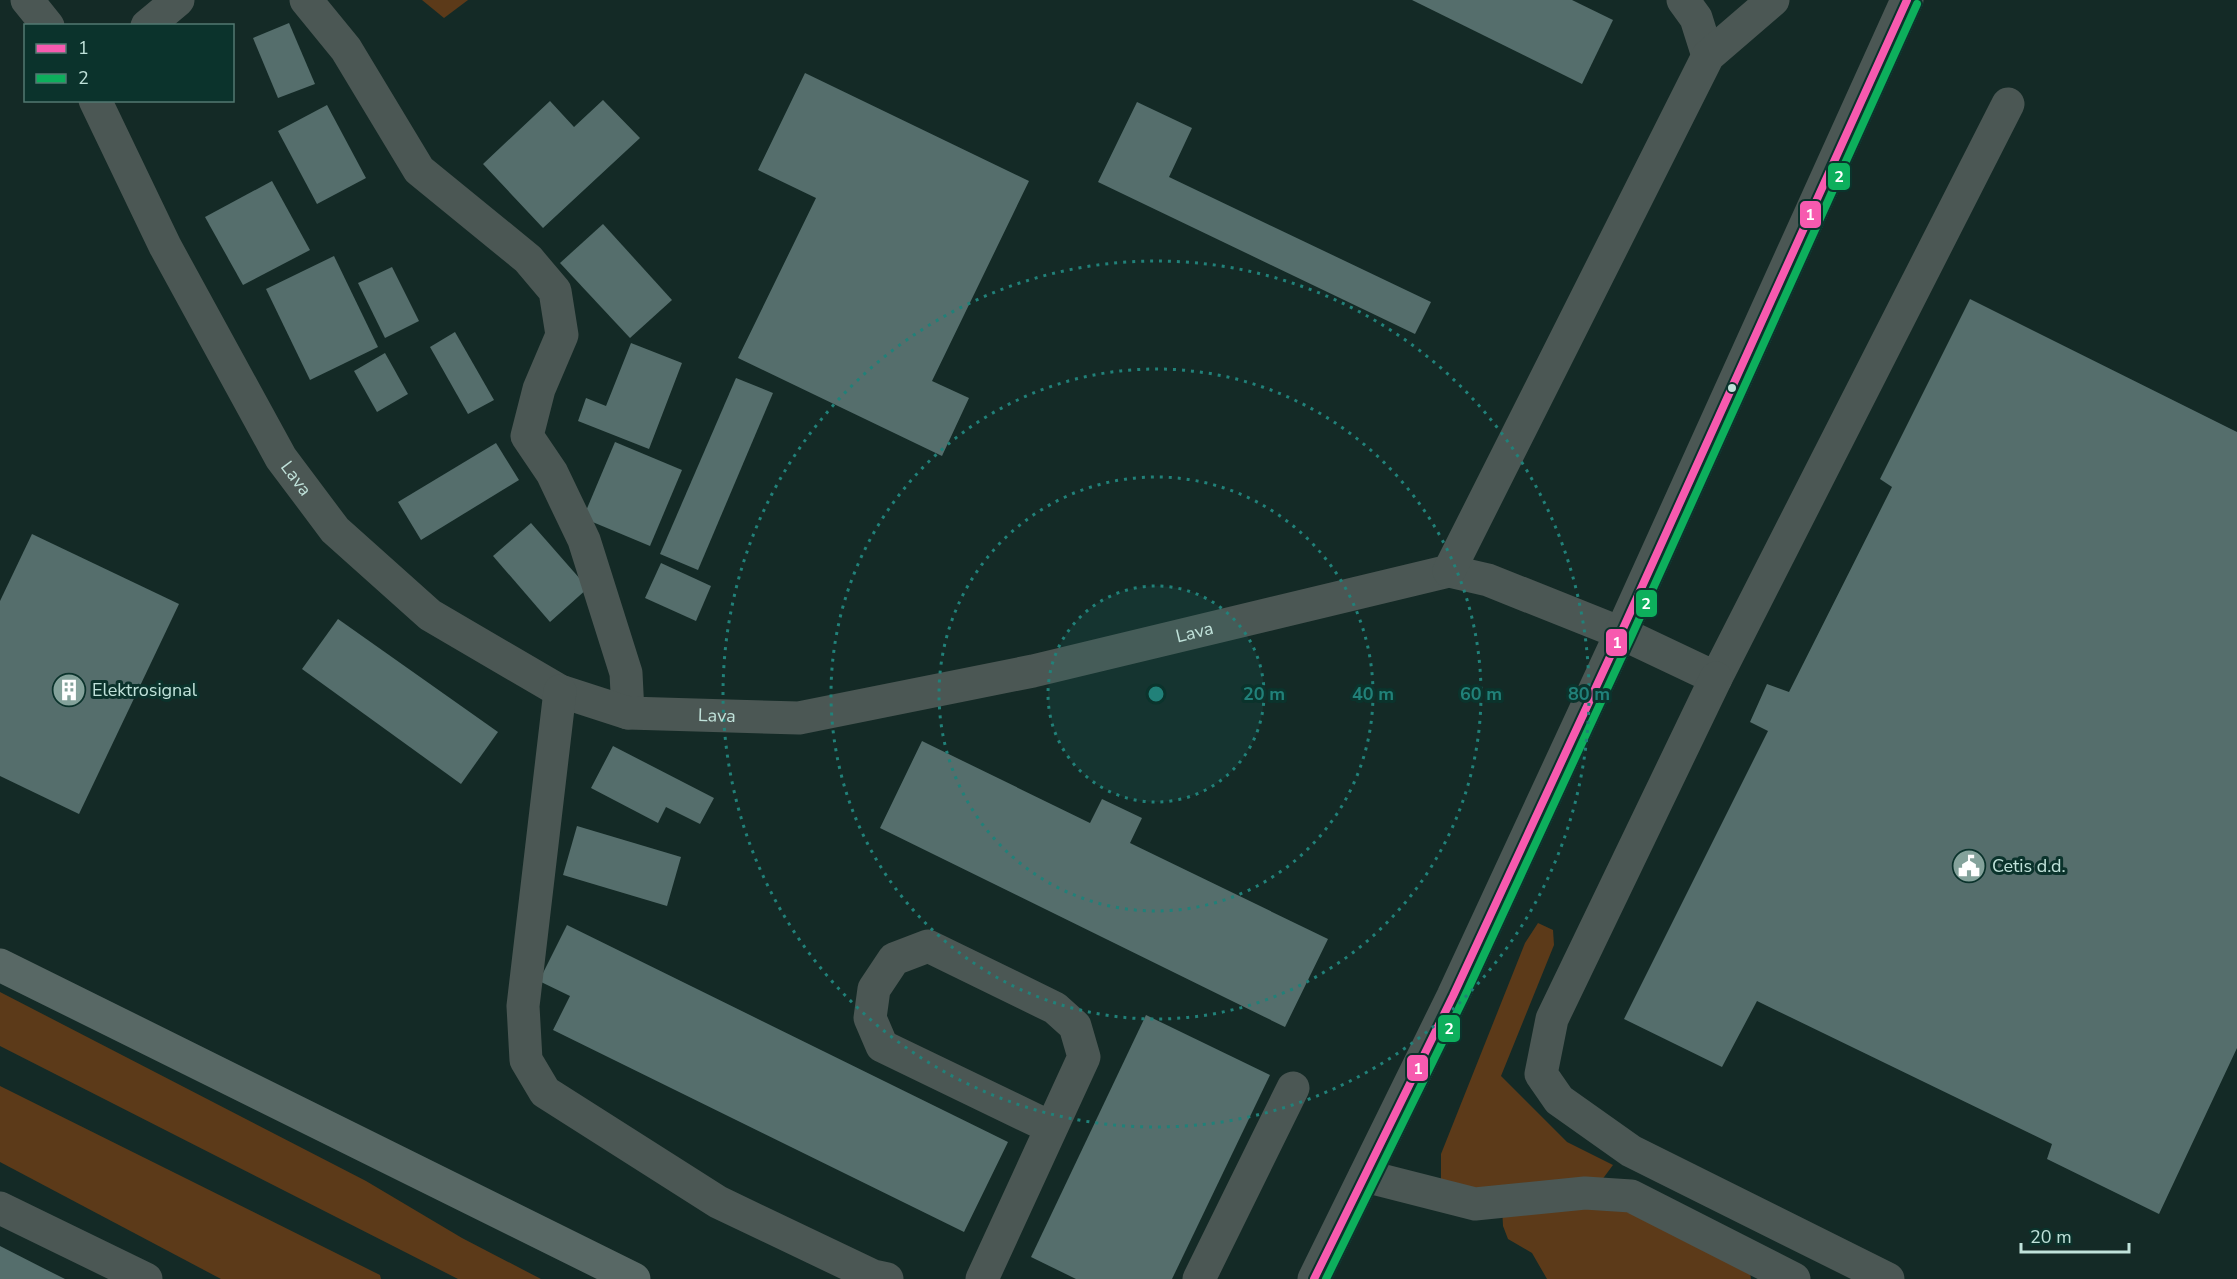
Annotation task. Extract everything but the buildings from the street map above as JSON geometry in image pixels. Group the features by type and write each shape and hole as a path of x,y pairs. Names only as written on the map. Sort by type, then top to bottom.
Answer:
{"main road":[{"path":"0,965 634,1279"}],"street":[{"path":"27,0 46,24"},
{"path":"149,24 178,0"},
{"path":"306,0 346,49 418,170 528,259 555,291 562,335 539,389 526,436 552,473 584,540 626,673 628,713"},
{"path":"1683,0 1696,18 1708,56"},
{"path":"1449,571 1708,56 1773,0"},
{"path":"1314,1279 1453,996 1621,633 1907,0"},
{"name":"Lava","path":"96,102 165,246 281,458 335,530 430,615 560,691 628,713 799,717 1034,671 1449,571 1488,580 1621,633 1716,678"},
{"path":"1888,1279 1631,1151 1559,1100 1541,1074 1552,1019 1716,678 2008,104"},
{"path":"560,691 523,1006 526,1060 545,1092 718,1202 873,1276 887,1279"},
{"path":"982,1279 1084,1057 1075,1026 1055,1008 928,946 894,959 874,989 870,1018 882,1046 1050,1127"},
{"path":"1199,1279 1293,1088"},
{"path":"1365,1176 1476,1204 1585,1193 1631,1196 1794,1279"},
{"path":"0,1208 146,1279"}],"shaded area":[{"path":"422,0 468,0 444,18"},
{"path":"1538,923 1553,930 1554,945 1501,1076 1567,1142 1613,1165 1593,1192 1749,1266 1751,1279 1547,1279 1532,1253 1508,1239 1503,1226 1502,1206 1441,1183 1441,1154 1525,943"},
{"path":"0,992 366,1181 462,1238 541,1279 458,1279 0,1046"},
{"path":"0,1086 380,1275 381,1279 221,1279 0,1162"}],"transit line":[{"name":"1","path":"1314,1279 1453,996 1621,633 1907,0"},
{"name":"2","path":"1326,1279 1463,1000 1631,637 1917,4"}],"place":[{"name":"Elektrosignal","path":"69,690"},
{"name":"Cetis d.d.","path":"1969,866"}]}
